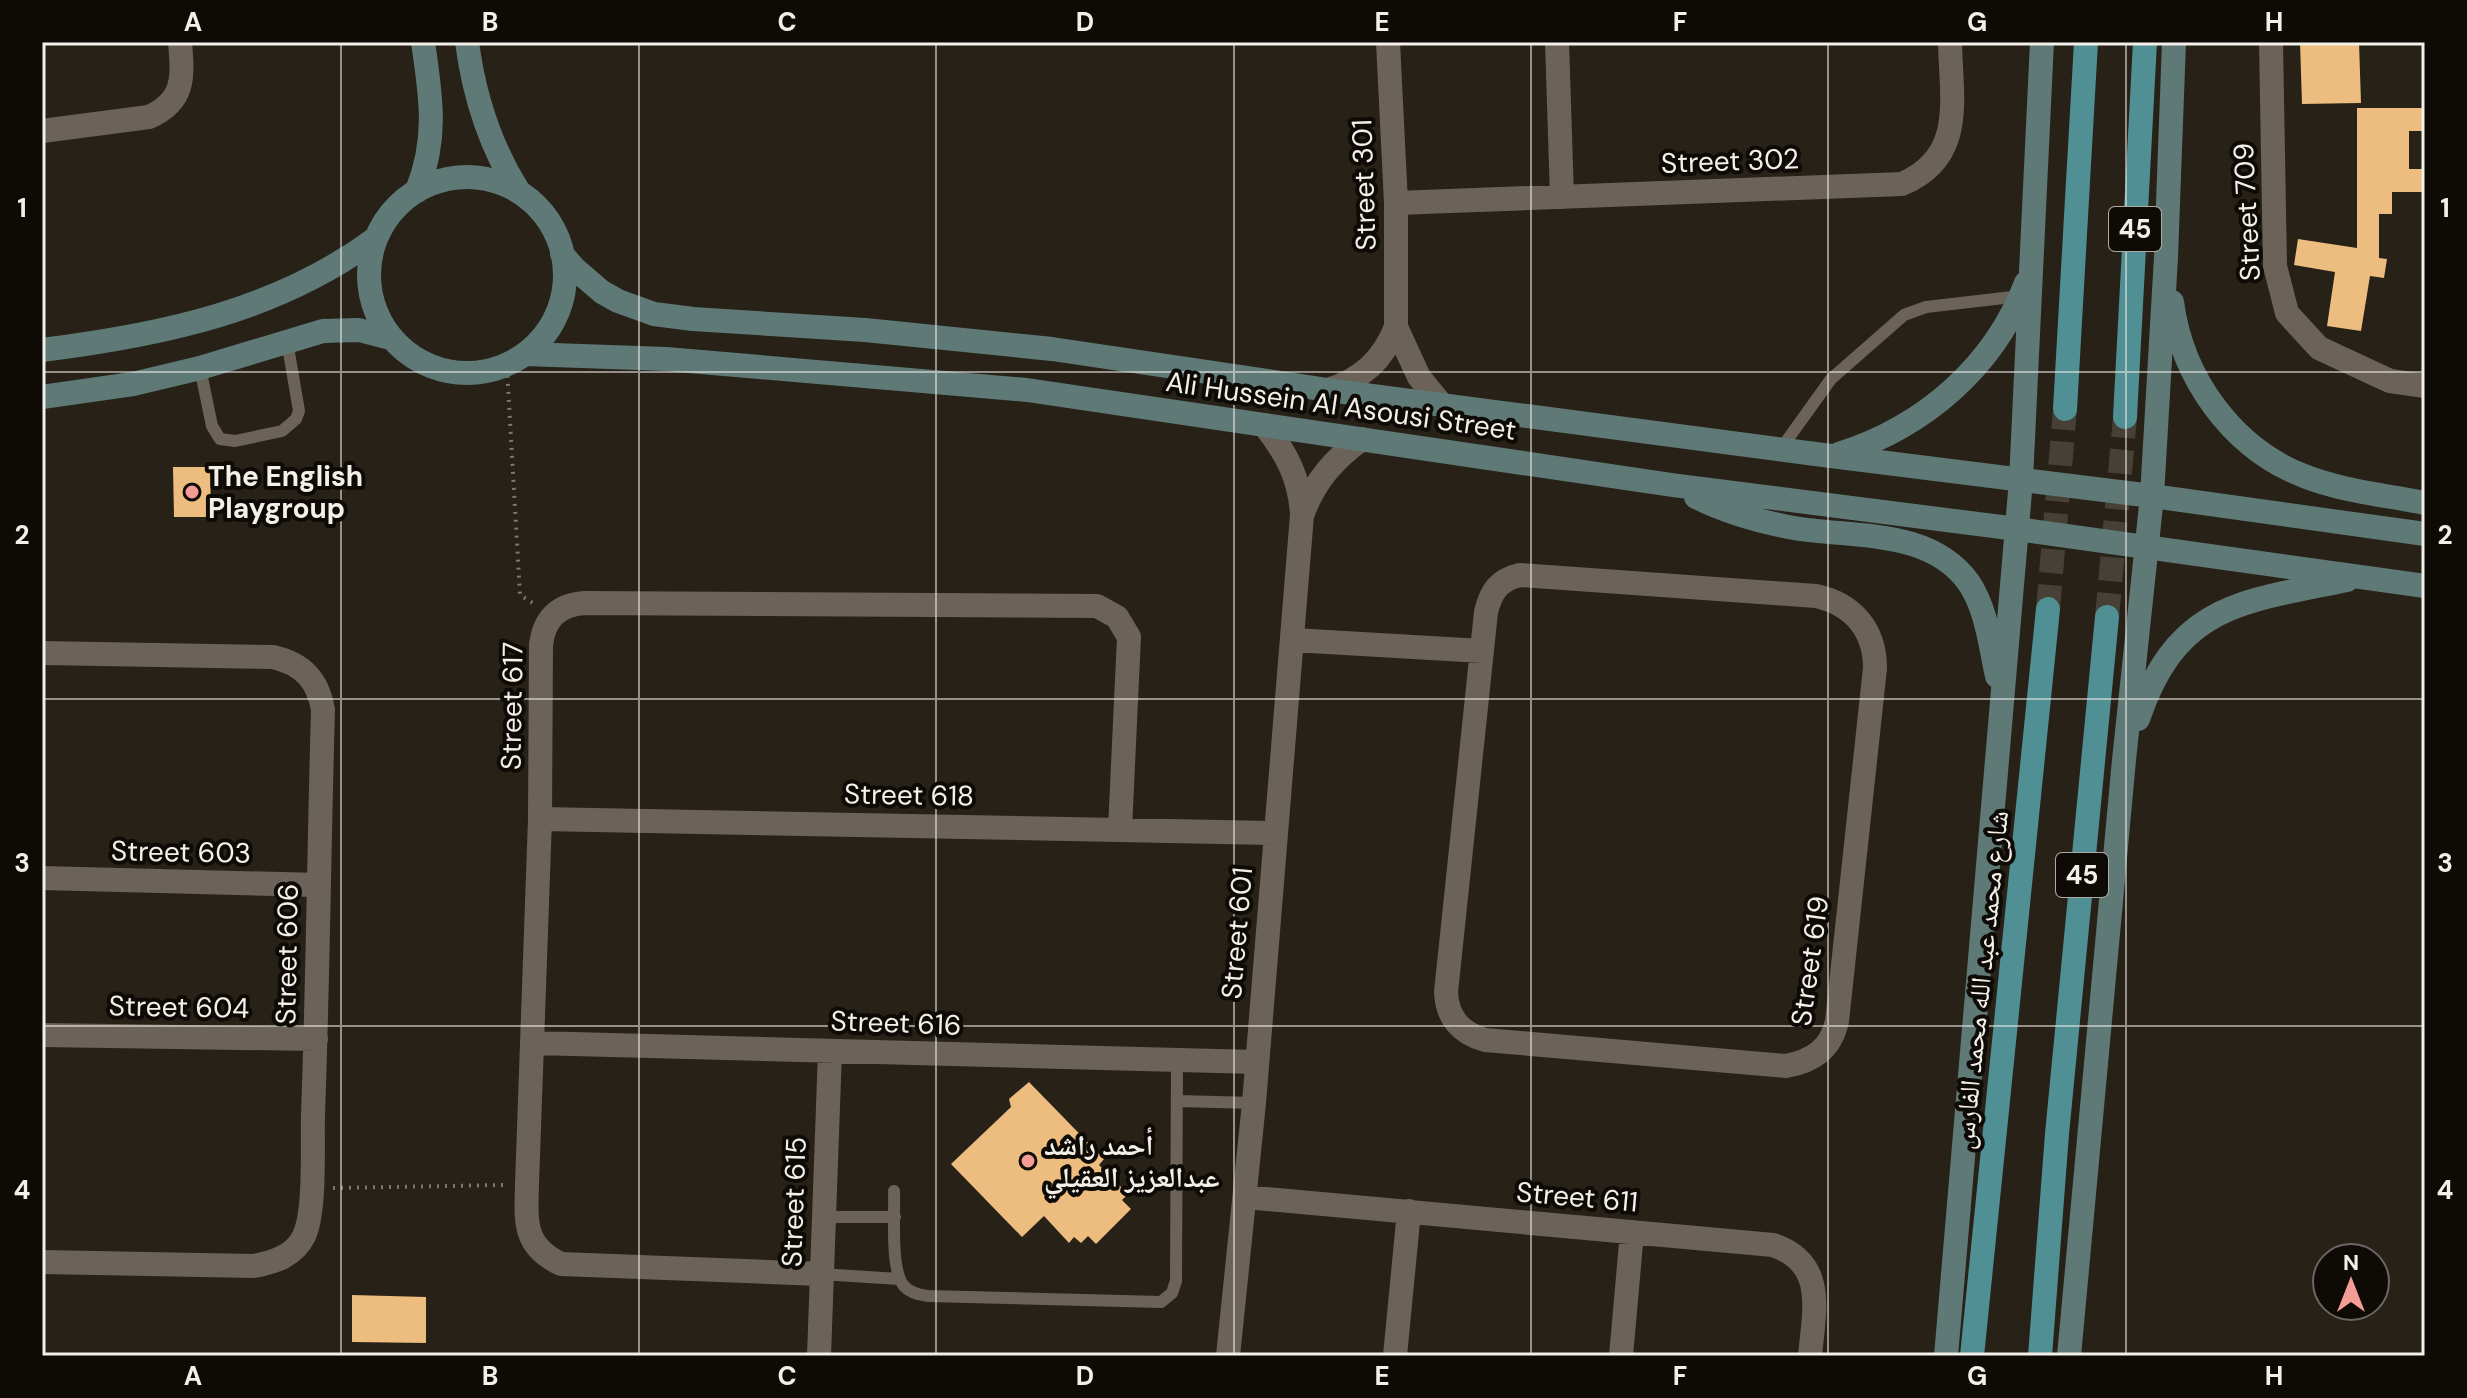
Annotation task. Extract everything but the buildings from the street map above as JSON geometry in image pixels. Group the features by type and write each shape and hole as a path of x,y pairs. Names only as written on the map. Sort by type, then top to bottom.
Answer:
{"main road":[{"name":"45","path":"2065,409 2086,42"},
{"name":"45","path":"2125,417 2145,42"},
{"name":"شارع محمد عبد الله محمد الفارس","path":"1972,1356 2048,609"},
{"name":"45","path":"2040,1356 2057,1134 2107,617"}],"street":[{"path":"42,131 149,117 161,112 178,91 182,78 180,42"},
{"path":"417,191 427,162 432,132 423,42"},
{"path":"467,42 484,121 505,170 519,192 547,219 562,254 565,276 558,309 541,339 516,360 486,371 465,373 444,371 424,364 390,338 371,300 368,279 370,258 386,219 400,203 437,182 479,178 519,192"},
{"name":"Street 301","path":"1328,390 1346,384 1377,361 1389,345 1396,327 1396,203 1388,42"},
{"path":"1557,42 1562,197"},
{"name":"Street 302","path":"1396,203 1902,184 1925,172 1942,154 1947,142 1951,117 1950,42"},
{"path":"1946,1356 2021,480 2042,42"},
{"path":"2069,1356 2124,760 2152,496 2166,257 2174,42"},
{"name":"Street 709","path":"2271,42 2275,266 2287,313 2319,348 2390,381 2425,386"},
{"path":"42,350 147,333 272,298 325,273 376,238"},
{"name":"Ali Hussein Al Asousi Street","path":"562,254 602,292 654,314 1052,349 1328,390 2425,534"},
{"path":"2166,257 2174,321 2194,374 2214,407 2239,435 2258,452 2304,476 2425,503"},
{"path":"1831,456 1885,437 1934,406 1975,368 2008,321 2031,269"},
{"name":"Street 301","path":"1396,327 1419,377 1442,405"},
{"path":"42,397 133,384 342,329 390,338"},
{"name":"Ali Hussein Al Asousi Street","path":"516,360 619,356 1027,390 1672,485 2147,546 2425,586"},
{"name":"Street 601","path":"1228,1356 1254,1103 1302,515 1301,493 1295,473 1286,454 1265,426"},
{"name":"Street 601","path":"1302,515 1326,470 1362,439"},
{"path":"1672,485 1729,511 1760,520 1822,532 1910,542 1944,558 1959,571 1979,602 2002,699"},
{"name":"Street 619","path":"1520,575 1816,596 1840,604 1859,619 1872,642 1875,668 1837,1021 1834,1037 1814,1058 1786,1066 1485,1040 1464,1032 1456,1023 1447,1003 1446,992 1482,651 1489,599 1506,579 1520,575"},
{"path":"2124,760 2155,676 2167,657 2195,627 2236,605 2365,577"},
{"name":"Street 617","path":"820,1274 561,1264 547,1258 528,1232 540,819 541,645 546,624 552,615 561,608 584,603 1097,606 1117,617 1129,637 1120,829"},
{"path":"1293,640 1482,651"},
{"name":"Street 606","path":"42,653 273,657 288,660 303,669 313,681 323,710 311,1189 305,1234 299,1245 279,1261 254,1266 42,1262"},
{"name":"Street 618","path":"540,819 1276,833"},
{"name":"Street 603","path":"42,878 318,885"},
{"name":"Street 604","path":"42,1035 316,1039"},
{"name":"Street 616","path":"534,1043 1256,1062"},
{"name":"Street 615","path":"819,1356 830,1051"},
{"name":"Street 611","path":"1245,1197 1773,1245 1792,1254 1806,1269 1815,1293 1810,1356"},
{"path":"1395,1356 1409,1211"},
{"path":"1621,1356 1632,1232"}],"lane":[{"path":"1780,450 1831,379 1904,315 1926,307 2021,296"},
{"path":"200,368 212,426 220,439 235,441 282,431 290,427 299,411 287,341"},
{"path":"894,1191 897,1272 910,1291 928,1296 1153,1303 1168,1298 1176,1281 1177,1060"},
{"path":"1178,1101 1254,1103"},
{"path":"822,1217 895,1217"},
{"path":"820,1274 899,1279"}],"path":[{"path":"516,360 520,595 552,615"},
{"path":"311,1189 527,1184"}],"tunnel":[{"path":"2048,609 2065,409"},
{"path":"2107,617 2125,417"}],"place":[{"name":"The English Playgroup","path":"192,492"},
{"name":"أحمد راشد عبدالعزيز العقيلي","path":"1028,1161"}]}
